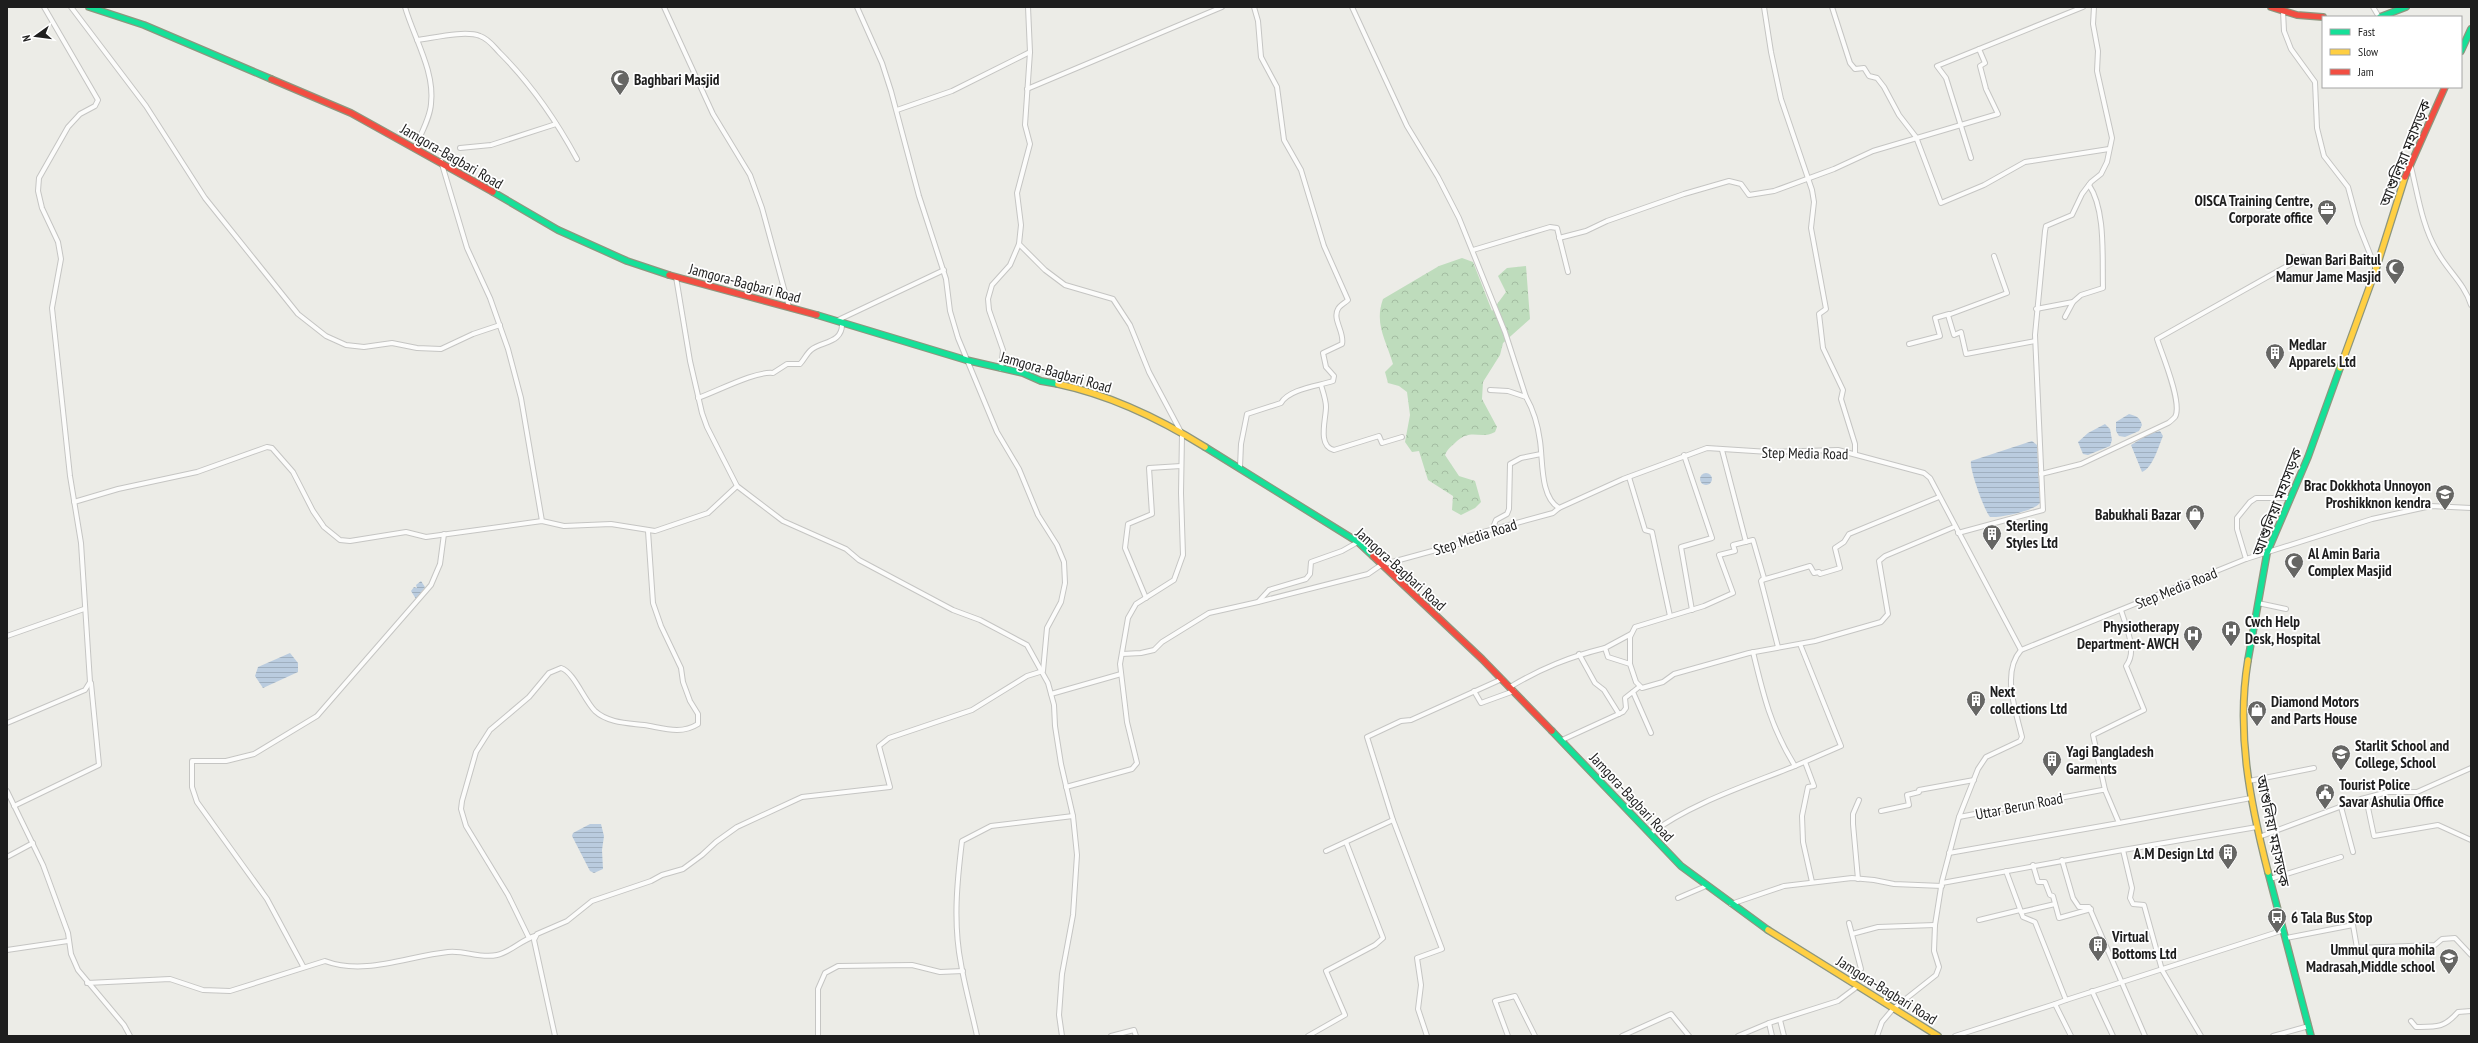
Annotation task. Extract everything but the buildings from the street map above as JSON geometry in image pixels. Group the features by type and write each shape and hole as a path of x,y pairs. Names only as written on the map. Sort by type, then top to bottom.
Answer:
{"main road":[{"name":"Jamgora-Bagbari Road","path":"89,7 144,25 351,113 441,161 578,240 627,261 676,277 789,306 966,360 1023,373 1041,381 1081,389 1135,409 1182,434 1240,467 1358,542 1381,566 1502,679 1681,866 1706,886 1731,904 1938,1036"},
{"path":"2271,7 2283,11 2322,17"},
{"path":"2382,16 2406,7"},
{"path":"2462,49 2471,29"},
{"name":"আশুলিয়া মহাসড়ক","path":"2312,1036 2259,837 2251,798 2243,744 2244,686 2267,553 2308,457 2376,269 2402,184 2445,88"}],"street":[{"path":"14,806 99,765 84,609 81,543 65,436 52,308 60,259 56,237 40,199 39,178 68,127 80,114 95,106 98,100 44,7"},
{"path":"71,7 146,106 205,198 298,314 326,336 346,345 364,347 392,343 417,348 442,349 473,334 500,325"},
{"path":"405,7 426,69 432,98 429,114 415,147"},
{"path":"664,7 713,114 750,176 763,213 789,306"},
{"path":"857,7 882,63 897,110 921,203 944,270 950,311 966,360 997,432 1019,469 1038,515 1056,545 1064,562 1065,583 1059,608 1047,628 1043,672"},
{"path":"1001,369 1003,350 989,310 988,299 992,285 1010,265 1018,244 1021,226 1017,192 1030,144 1025,125 1030,52 1028,7"},
{"path":"1028,89 1222,7"},
{"path":"1240,467 1241,444 1247,414 1281,403 1284,397 1333,381 1334,376 1326,367 1323,353 1342,344 1344,339 1336,315 1338,309 1348,298 1324,246 1301,170 1284,140 1277,87 1261,57 1258,21 1254,7"},
{"path":"1352,7 1407,126 1438,176 1473,250 1505,332 1526,397 1533,410 1549,496 1553,505 1559,508"},
{"path":"1764,7 1770,52 1780,98 1809,179 1814,202 1812,228 1826,309 1819,314 1820,335 1825,355 1843,390 1841,399 1855,444 1855,453"},
{"path":"1832,7 1850,63 1855,69 1864,68 1869,76 1877,78 1884,87 1899,115 1916,137 1941,203 1984,185 2025,162 2109,149"},
{"path":"1971,158 1946,78 1937,66 2083,7"},
{"path":"1958,533 2043,510 2035,341 2036,309 2046,226 2072,215 2089,185 2101,174 2110,155 2109,149 2112,138 2097,71 2098,51 2093,24 2094,7"},
{"path":"2373,7 2378,16"},
{"path":"2283,11 2284,31 2291,49 2315,82 2317,128 2324,156 2348,187 2358,224 2376,269"},
{"path":"417,40 471,34 485,38 527,82 577,158"},
{"path":"1559,238 1586,231 1607,220 1729,181 1741,184 1749,195 1756,195 1809,179 1873,151 1916,137 1960,126 1998,114 1986,89 1980,66 1985,63 1979,49"},
{"path":"897,110 952,91 1030,52"},
{"path":"460,148 491,145 556,124"},
{"path":"441,161 467,248 500,325 521,398 542,521"},
{"path":"2410,166 2425,227 2437,252 2468,294 2471,305"},
{"path":"2065,317 2073,302 2081,295 2103,288 2100,218 2094,191 2089,185"},
{"path":"1473,250 1550,226 1557,228 1568,272"},
{"path":"1018,244 1031,254 1045,270 1065,286 1113,299 1130,325 1149,372 1182,434 1181,466 1183,555 1174,580 1136,604 1128,618 1120,664 1127,722 1137,763 1132,769 1066,787"},
{"path":"1909,344 1940,336 1935,318 2007,293 1994,256"},
{"path":"2041,474 2081,464 2171,420 2176,411 2174,394 2157,339 2303,257"},
{"path":"835,321 944,270"},
{"path":"676,277 698,398 707,428 738,486 782,521 846,549 859,560 953,610 980,620 1027,644 1043,672 1051,694 1066,787 1073,816 1076,855 1073,915 1062,974 1059,1015 1062,1036"},
{"path":"2036,309 2073,302"},
{"path":"1949,314 1954,335 1961,332 1966,354 2035,341"},
{"path":"698,398 753,375 766,372 773,373 787,364 800,364 811,350 823,346 839,335 842,330 842,323"},
{"path":"1321,385 1326,405 1323,430 1328,447 1331,450 1380,436 1382,442 1402,437"},
{"path":"1490,390 1508,391 1526,397"},
{"path":"74,502 118,489 197,472 267,447 272,448 293,472 313,511 324,527 340,540 350,541 406,532 418,537 542,521 564,526 611,524 648,531 667,528 708,513 738,486"},
{"name":"Step Media Road","path":"1122,654 1141,654 1154,650 1162,642 1209,613 1368,574 1381,566 1458,544 1465,537 1553,513 1559,508 1629,477 1684,455 1707,448 1769,452 1838,450 1855,453 1904,469 1924,473 1930,478 1954,527 1987,583 2021,650 2246,559 2372,519 2411,509 2438,506 2471,508"},
{"path":"1722,450 1746,542"},
{"path":"1492,530 1496,520 1507,514 1509,509 1510,464 1520,458 1541,454"},
{"path":"1684,455 1712,538 1681,547 1692,610"},
{"path":"1146,598 1125,548 1128,524 1152,514 1149,468 1181,466"},
{"path":"1629,477 1644,530 1652,532 1670,616"},
{"path":"1762,580 1810,566 1814,573 1819,572 1820,574 1840,568 1835,548 1844,542 1848,534 1939,497"},
{"path":"2246,559 2237,529 2237,518 2250,502 2256,498 2291,498"},
{"path":"1562,740 1619,714 1626,708 1626,698 1639,687 1663,682 1674,674 1753,652 1800,644 1881,622 1888,614 1879,560 1885,556 1954,527"},
{"path":"529,938 508,895 466,826 461,809 476,752 490,730 522,703 549,673 561,668 565,669 573,678 588,704 601,716 625,723 667,730 692,728 698,724 698,714 690,701 683,682 681,668 661,626 653,603 648,531"},
{"path":"304,966 267,899 197,802 192,787 192,761 226,760 254,754 317,716 431,585 440,564 444,534"},
{"path":"1474,691 1481,703 1512,689 1543,667 1579,654 1605,648 1631,634 1635,628 1692,610 1733,593 1719,555 1735,551 1733,545 1753,540 1764,578 1762,580 1778,647"},
{"path":"1258,602 1269,590 1306,578 1310,574 1311,562 1342,551 1358,542"},
{"path":"2258,603 2286,609"},
{"path":"7,636 84,609"},
{"path":"2119,823 2105,790 2093,735 2144,710 2126,666 2131,660 2130,642 2121,610"},
{"path":"1631,634 1630,664 1639,687"},
{"path":"1650,834 1665,823 1704,804 1841,746 1800,644"},
{"path":"1605,648 1608,657 1630,664"},
{"name":"Uttar Berun Road","path":"1959,817 1974,780 1986,757 2020,741 2022,737 2011,681 2015,657 2021,650"},
{"path":"1753,652 1768,714 1780,741 1795,766"},
{"path":"1579,654 1595,683 1604,690 1619,714"},
{"path":"87,983 170,979 203,990 230,991 304,966 325,961 339,966 358,968 450,952 487,957 504,953 529,938 572,918 592,901 651,881 662,875 683,869 695,862 716,842 737,828 802,797 890,787 880,746 889,738 972,710 1027,676 1043,672"},
{"path":"1051,694 1121,674"},
{"path":"1427,1036 1418,1009 1421,985 1417,958 1442,949 1393,820 1367,737 1502,679"},
{"path":"7,723 85,690 90,682"},
{"path":"1633,692 1651,733"},
{"path":"1805,762 1814,786 1808,788 1802,816 1803,842 1812,882"},
{"path":"2248,781 2314,768"},
{"path":"2259,837 2366,798 2388,792 2417,792 2471,768"},
{"path":"1881,811 1909,804 1906,795 1919,792 1919,790 1974,780"},
{"name":"Uttar Berun Road","path":"1959,817 2105,790"},
{"path":"7,791 52,888 68,933 68,941 74,963 87,983 124,1025 130,1036"},
{"path":"1949,853 2251,798"},
{"path":"2366,798 2374,836 2438,825 2471,840"},
{"path":"1858,879 1853,814 1859,800"},
{"path":"2341,807 2353,852"},
{"path":"977,1036 963,971 957,934 956,893 962,841 991,826 1073,816"},
{"path":"1876,1036 1882,1022 1893,1008 1936,975 1939,966 1934,951 1935,925 1942,884 1959,817"},
{"path":"1326,851 1393,820"},
{"path":"1731,904 1784,886 1812,882 1858,879 1874,880 1894,884 1942,884 2033,865 2257,827"},
{"path":"1308,1036 1345,1015 1326,971 1375,945 1383,938 1346,842"},
{"path":"7,857 32,843"},
{"path":"2123,850 2132,888 2130,898 2133,904 2144,905 2162,970 2201,1036"},
{"path":"2270,879 2341,857"},
{"path":"2062,860 2073,898 2079,907 2090,907 2145,1036"},
{"path":"2033,865 2038,882 2045,882 2055,904 2059,918 2090,909"},
{"path":"2006,870 2022,917 2035,922 2066,1000"},
{"path":"1678,898 1706,886"},
{"path":"1980,920 2055,904"},
{"path":"1849,923 1861,969 1851,981"},
{"path":"1852,934 1878,927 1935,925"},
{"path":"2286,938 2353,925 2357,948 2435,945 2442,939 2455,938 2471,955"},
{"path":"1955,1036 2092,991 2162,970 2190,959 2284,930"},
{"path":"535,936 542,980 556,1036"},
{"path":"7,950 68,941"},
{"path":"818,1036 818,990 825,973 838,966 912,966 940,972 963,971"},
{"path":"1738,1036 1769,1023 1838,1002 1858,986"},
{"path":"2092,991 2113,1036"},
{"path":"1508,1036 1495,1001 1514,996 1535,1036"},
{"path":"2055,1004 2071,1036"},
{"path":"2411,1021 2416,1027 2435,1027 2449,1023 2458,1012 2471,1011"},
{"path":"1622,1036 1671,1014 1689,1036"},
{"path":"1780,1020 1784,1036"},
{"path":"1769,1023 1772,1036"},
{"path":"2274,1036 2309,1026"},
{"path":"1111,1036 1134,1030 1136,1036"}],"green space":[{"path":"1462,258 1473,262 1492,311 1506,292 1498,276 1507,268 1526,266 1530,319 1503,343 1500,355 1483,382 1482,399 1497,427 1495,432 1485,435 1467,435 1462,437 1450,447 1445,455 1459,476 1475,481 1481,502 1475,508 1461,515 1452,510 1453,496 1428,480 1419,451 1412,452 1405,442 1410,415 1407,392 1399,386 1388,383 1385,372 1393,364 1382,332 1380,316 1383,299 1439,266"}],"water":[{"path":"2129,414 2137,417 2142,425 2139,431 2125,437 2119,436 2116,431 2116,422"},
{"path":"2105,424 2110,429 2112,440 2110,446 2088,455 2083,454 2078,442 2088,433"},
{"path":"2160,431 2163,436 2155,456 2146,470 2142,472 2131,445 2149,434"},
{"path":"2032,441 2037,445 2040,503 2031,509 1990,517 1984,506 1972,472 1971,461"},
{"path":"1706,473 1710,475 1712,479 1710,483 1706,485 1702,483 1700,479 1702,475"},
{"path":"421,581 425,587 416,599 411,591 414,587 417,588 416,585"},
{"path":"290,653 298,663 298,672 263,688 255,676 258,667"},
{"path":"590,824 601,824 604,836 602,850 603,869 594,873 590,871 572,836 573,833"}],"traffic: fast":[{"path":"89,7 144,25 271,79"},
{"path":"2383,16 2406,7"},
{"path":"2462,49 2471,29"},
{"path":"493,192 558,230 627,261 669,275"},
{"path":"817,315 966,360 1023,373 1041,381 1058,384"},
{"path":"2248,660 2267,553 2308,457 2340,368"},
{"path":"1205,447 1358,542 1373,556"},
{"path":"1552,731 1681,866 1768,930"},
{"path":"2268,872 2311,1036"}],"traffic: slow":[{"path":"2340,368 2376,269 2405,177"},
{"path":"1058,384 1097,395 1134,409 1205,447"},
{"path":"2248,660 2245,687 2244,740 2251,793 2261,846 2268,872"},
{"path":"1768,930 1938,1036"}],"traffic: jam":[{"path":"2271,7 2297,15 2322,17"},
{"path":"271,79 351,113 493,192"},
{"path":"2405,177 2445,88"},
{"path":"669,275 817,315"},
{"path":"1373,556 1482,659 1552,731"}],"place":[{"name":"Baghbari Masjid","path":"620,96"},
{"name":"OISCA Training Centre, Corporate office","path":"2327,226"},
{"name":"Dewan Bari Baitul Mamur Jame Masjid","path":"2395,285"},
{"name":"Medlar Apparels Ltd","path":"2275,370"},
{"name":"Brac Dokkhota Unnoyon Proshikknon kendra","path":"2445,511"},
{"name":"Babukhali Bazar","path":"2195,531"},
{"name":"Sterling Styles Ltd","path":"1992,551"},
{"name":"Al Amin Baria Complex Masjid","path":"2294,579"},
{"name":"Cwch Help Desk, Hospital","path":"2231,647"},
{"name":"Physiotherapy Department- AWCH","path":"2193,652"},
{"name":"Next collections Ltd","path":"1976,717"},
{"name":"Diamond Motors and Parts House","path":"2257,727"},
{"name":"Starlit School and College, School","path":"2341,771"},
{"name":"Yagi Bangladesh Garments","path":"2052,777"},
{"name":"Tourist Police Savar Ashulia Office","path":"2325,810"},
{"name":"A.M Design Ltd","path":"2228,870"},
{"name":"6 Tala Bus Stop","path":"2277,934"},
{"name":"Virtual Bottoms Ltd","path":"2098,962"},
{"name":"Ummul qura mohila Madrasah,Middle school","path":"2449,975"}]}
